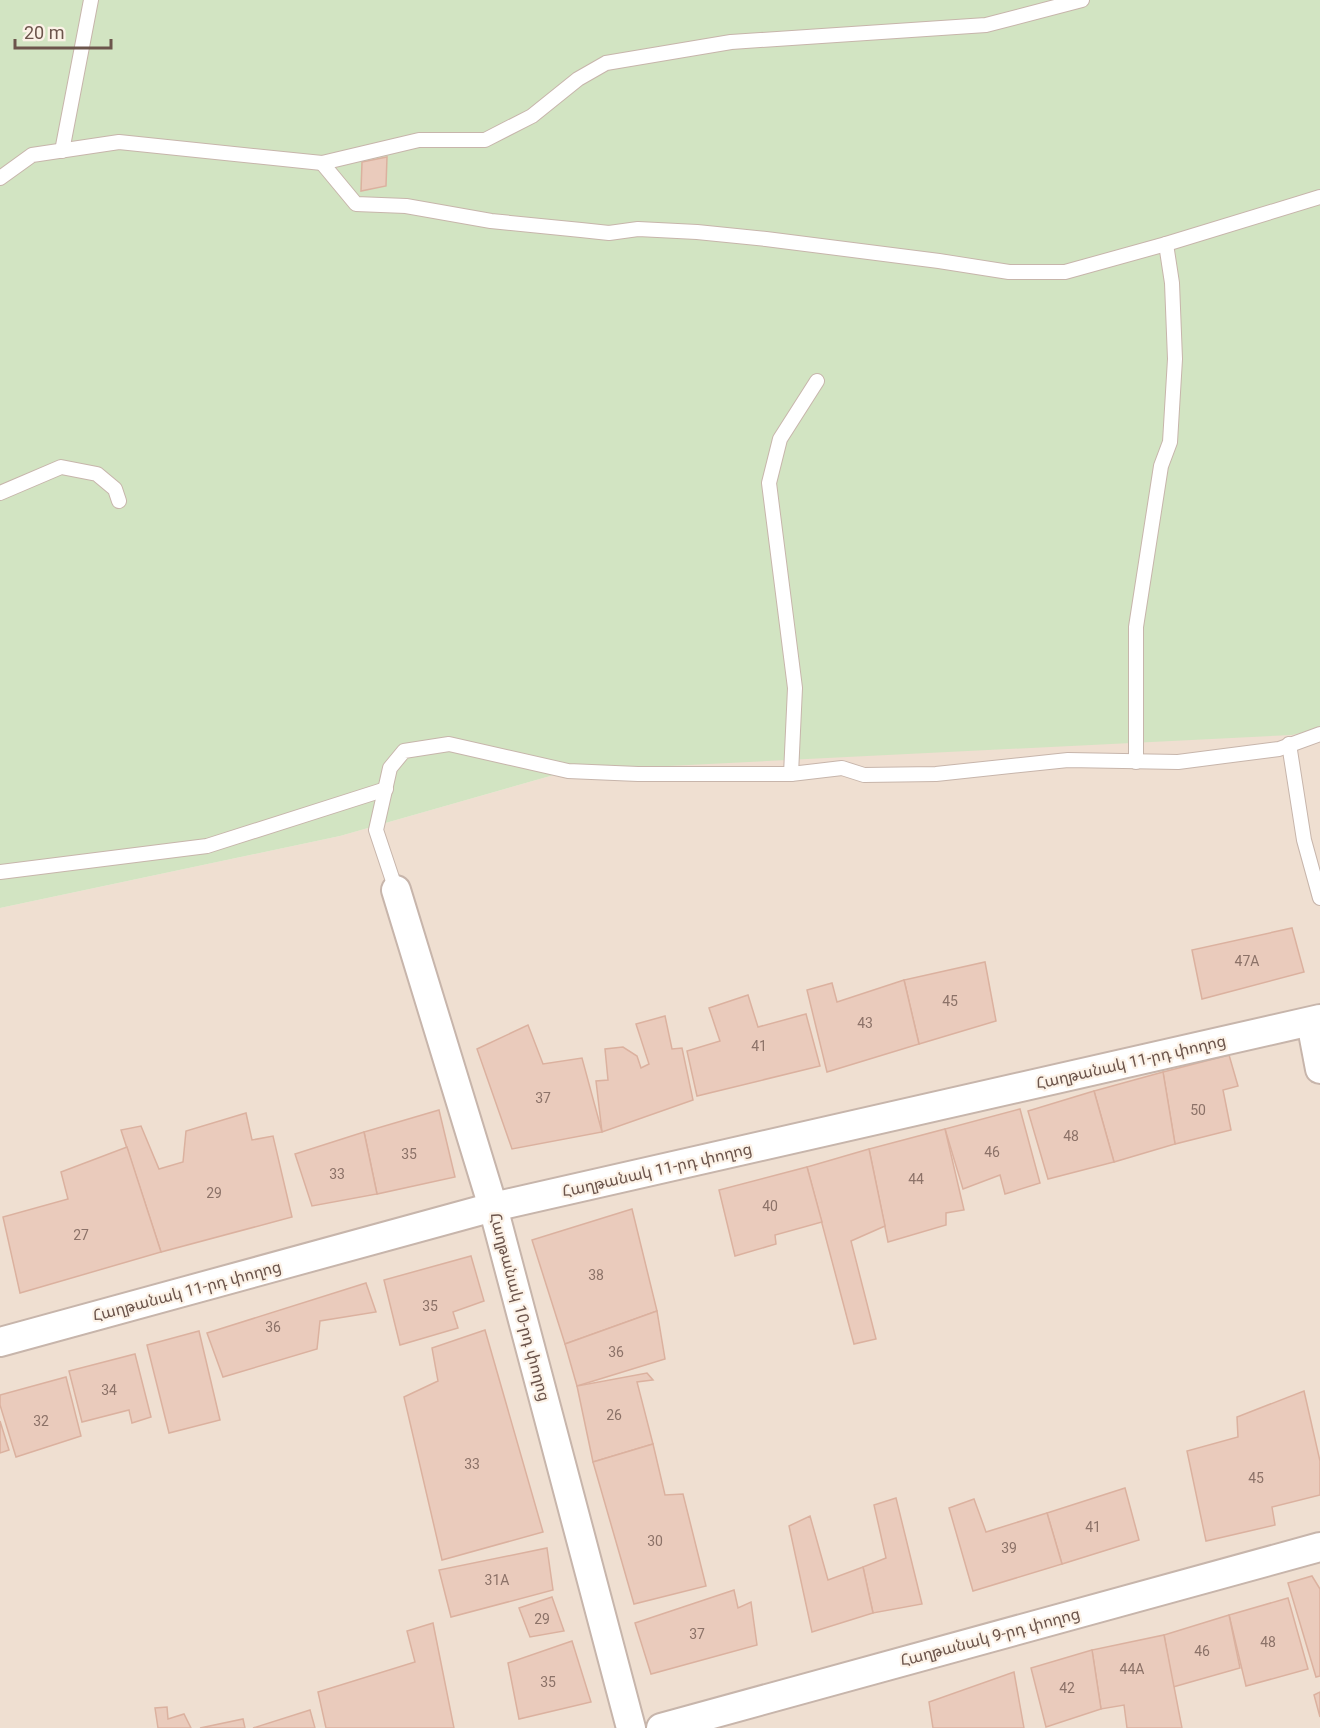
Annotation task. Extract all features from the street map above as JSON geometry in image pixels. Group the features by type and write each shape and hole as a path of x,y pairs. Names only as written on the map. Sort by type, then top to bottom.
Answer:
{"street":[{"name":"Հաղթանակ 10-րդ փողոց","path":"396,890 493,1207 631,1728"},
{"name":"Հաղթանակ 11-րդ փողոց","path":"0,1342 493,1207 1317,1014"},
{"path":"1317,1014 1320,1069"},
{"name":"Հաղթանակ 9-րդ փողոց","path":"661,1728 1320,1547"}],"lane":[{"path":"62,151 91,0"},
{"path":"0,178 32,155 119,141 322,163 419,140 485,141 532,116 578,79 606,63 730,42 986,25 1082,0"},
{"path":"322,163 356,204 406,206 491,221 609,233 638,229 766,238 1009,272 1065,272 1320,197"},
{"path":"1136,762 1136,627 1161,466 1170,442 1175,359 1172,283 1166,244"},
{"path":"791,774 795,688 769,483 780,439 817,381"},
{"path":"0,493 61,467 97,474 115,489 119,501"},
{"path":"396,890 376,830 390,768 404,751 449,744 568,771 638,774 791,774 842,768 864,775 936,774 1068,760 1178,762 1279,749 1320,734"},
{"path":"1289,744 1304,840 1320,898"},
{"path":"0,872 207,846 386,789"}],"shaded area":[{"path":"1320,640 1320,1728 0,1728 0,908 340,836 568,771"}],"green space":[{"path":"0,0 1320,0 1320,728 1292,735 568,771 340,836 0,908"}],"building":[{"path":"387,157 386,186 361,191 362,162"},
{"path":"1292,928 1304,972 1202,999 1192,950"},
{"path":"985,962 996,1021 919,1044 904,980"},
{"path":"904,980 919,1044 827,1072 807,990 832,983 837,1002"},
{"path":"748,995 758,1027 806,1014 820,1066 697,1096 687,1051 720,1041 709,1008"},
{"path":"665,1016 672,1049 682,1048 693,1100 602,1132 596,1081 608,1080 605,1049 623,1047 637,1056 641,1068 649,1064 636,1024"},
{"path":"528,1025 543,1064 582,1058 602,1132 512,1149 477,1049"},
{"path":"1229,1055 1238,1086 1223,1090 1231,1130 1175,1144 1163,1072"},
{"path":"1163,1072 1175,1144 1114,1162 1094,1091"},
{"path":"1094,1091 1114,1162 1048,1179 1028,1111"},
{"path":"1020,1109 1040,1183 1005,1194 1000,1175 963,1189 945,1129"},
{"path":"439,1110 455,1177 377,1194 364,1132"},
{"path":"246,1113 252,1140 273,1136 292,1217 161,1252 121,1130 141,1126 159,1169 183,1162 186,1131"},
{"path":"945,1129 964,1210 946,1213 946,1225 888,1242 869,1149"},
{"path":"364,1132 377,1194 312,1206 295,1154"},
{"path":"127,1147 161,1252 20,1293 3,1217 68,1199 61,1172"},
{"path":"869,1149 885,1226 851,1241 876,1339 854,1344 807,1167"},
{"path":"807,1167 822,1222 775,1235 776,1244 735,1256 719,1190"},
{"path":"632,1209 657,1311 565,1344 532,1240"},
{"path":"471,1256 484,1301 453,1312 458,1328 400,1345 384,1280"},
{"path":"366,1283 376,1312 320,1321 317,1349 223,1377 207,1333"},
{"path":"657,1311 665,1359 577,1386 565,1344"},
{"path":"485,1330 543,1532 442,1560 404,1397 438,1381 432,1348"},
{"path":"199,1331 220,1420 169,1433 147,1345"},
{"path":"135,1354 151,1417 132,1423 129,1410 82,1422 69,1371"},
{"path":"647,1373 653,1380 637,1382 653,1444 593,1462 577,1386"},
{"path":"66,1377 81,1436 16,1457 0,1405 0,1395"},
{"path":"1304,1391 1320,1461 1320,1495 1272,1507 1275,1525 1206,1541 1187,1451 1238,1437 1237,1417"},
{"path":"0,1421 9,1450 0,1453"},
{"path":"653,1444 665,1495 683,1494 706,1586 634,1604 593,1462"},
{"path":"1125,1488 1139,1540 1062,1564 1047,1513"},
{"path":"896,1498 922,1604 873,1613 863,1567 886,1558 874,1505"},
{"path":"974,1499 986,1532 1047,1513 1062,1564 973,1591 949,1508"},
{"path":"810,1516 828,1580 863,1567 873,1613 812,1632 789,1526"},
{"path":"547,1548 553,1590 451,1617 439,1570"},
{"path":"1312,1576 1320,1589 1320,1676 1316,1677 1288,1583"},
{"path":"734,1590 738,1608 751,1602 757,1645 651,1674 635,1623"},
{"path":"552,1597 564,1631 530,1637 519,1608"},
{"path":"1288,1598 1308,1669 1246,1686 1229,1615"},
{"path":"1229,1615 1240,1668 1173,1687 1164,1635"},
{"path":"433,1623 454,1728 326,1728 318,1692 415,1662 407,1631"},
{"path":"1164,1635 1182,1728 1127,1728 1124,1705 1101,1709 1092,1650"},
{"path":"572,1641 591,1702 519,1719 508,1663"},
{"path":"1092,1650 1101,1709 1046,1727 1031,1668"},
{"path":"1014,1672 1024,1728 933,1728 929,1702"},
{"path":"1320,1692 1320,1717 1314,1695"},
{"path":"167,1707 168,1719 184,1714 191,1728 158,1728 155,1708"},
{"path":"310,1710 315,1728 253,1728"},
{"path":"243,1719 245,1728 200,1728"}]}
